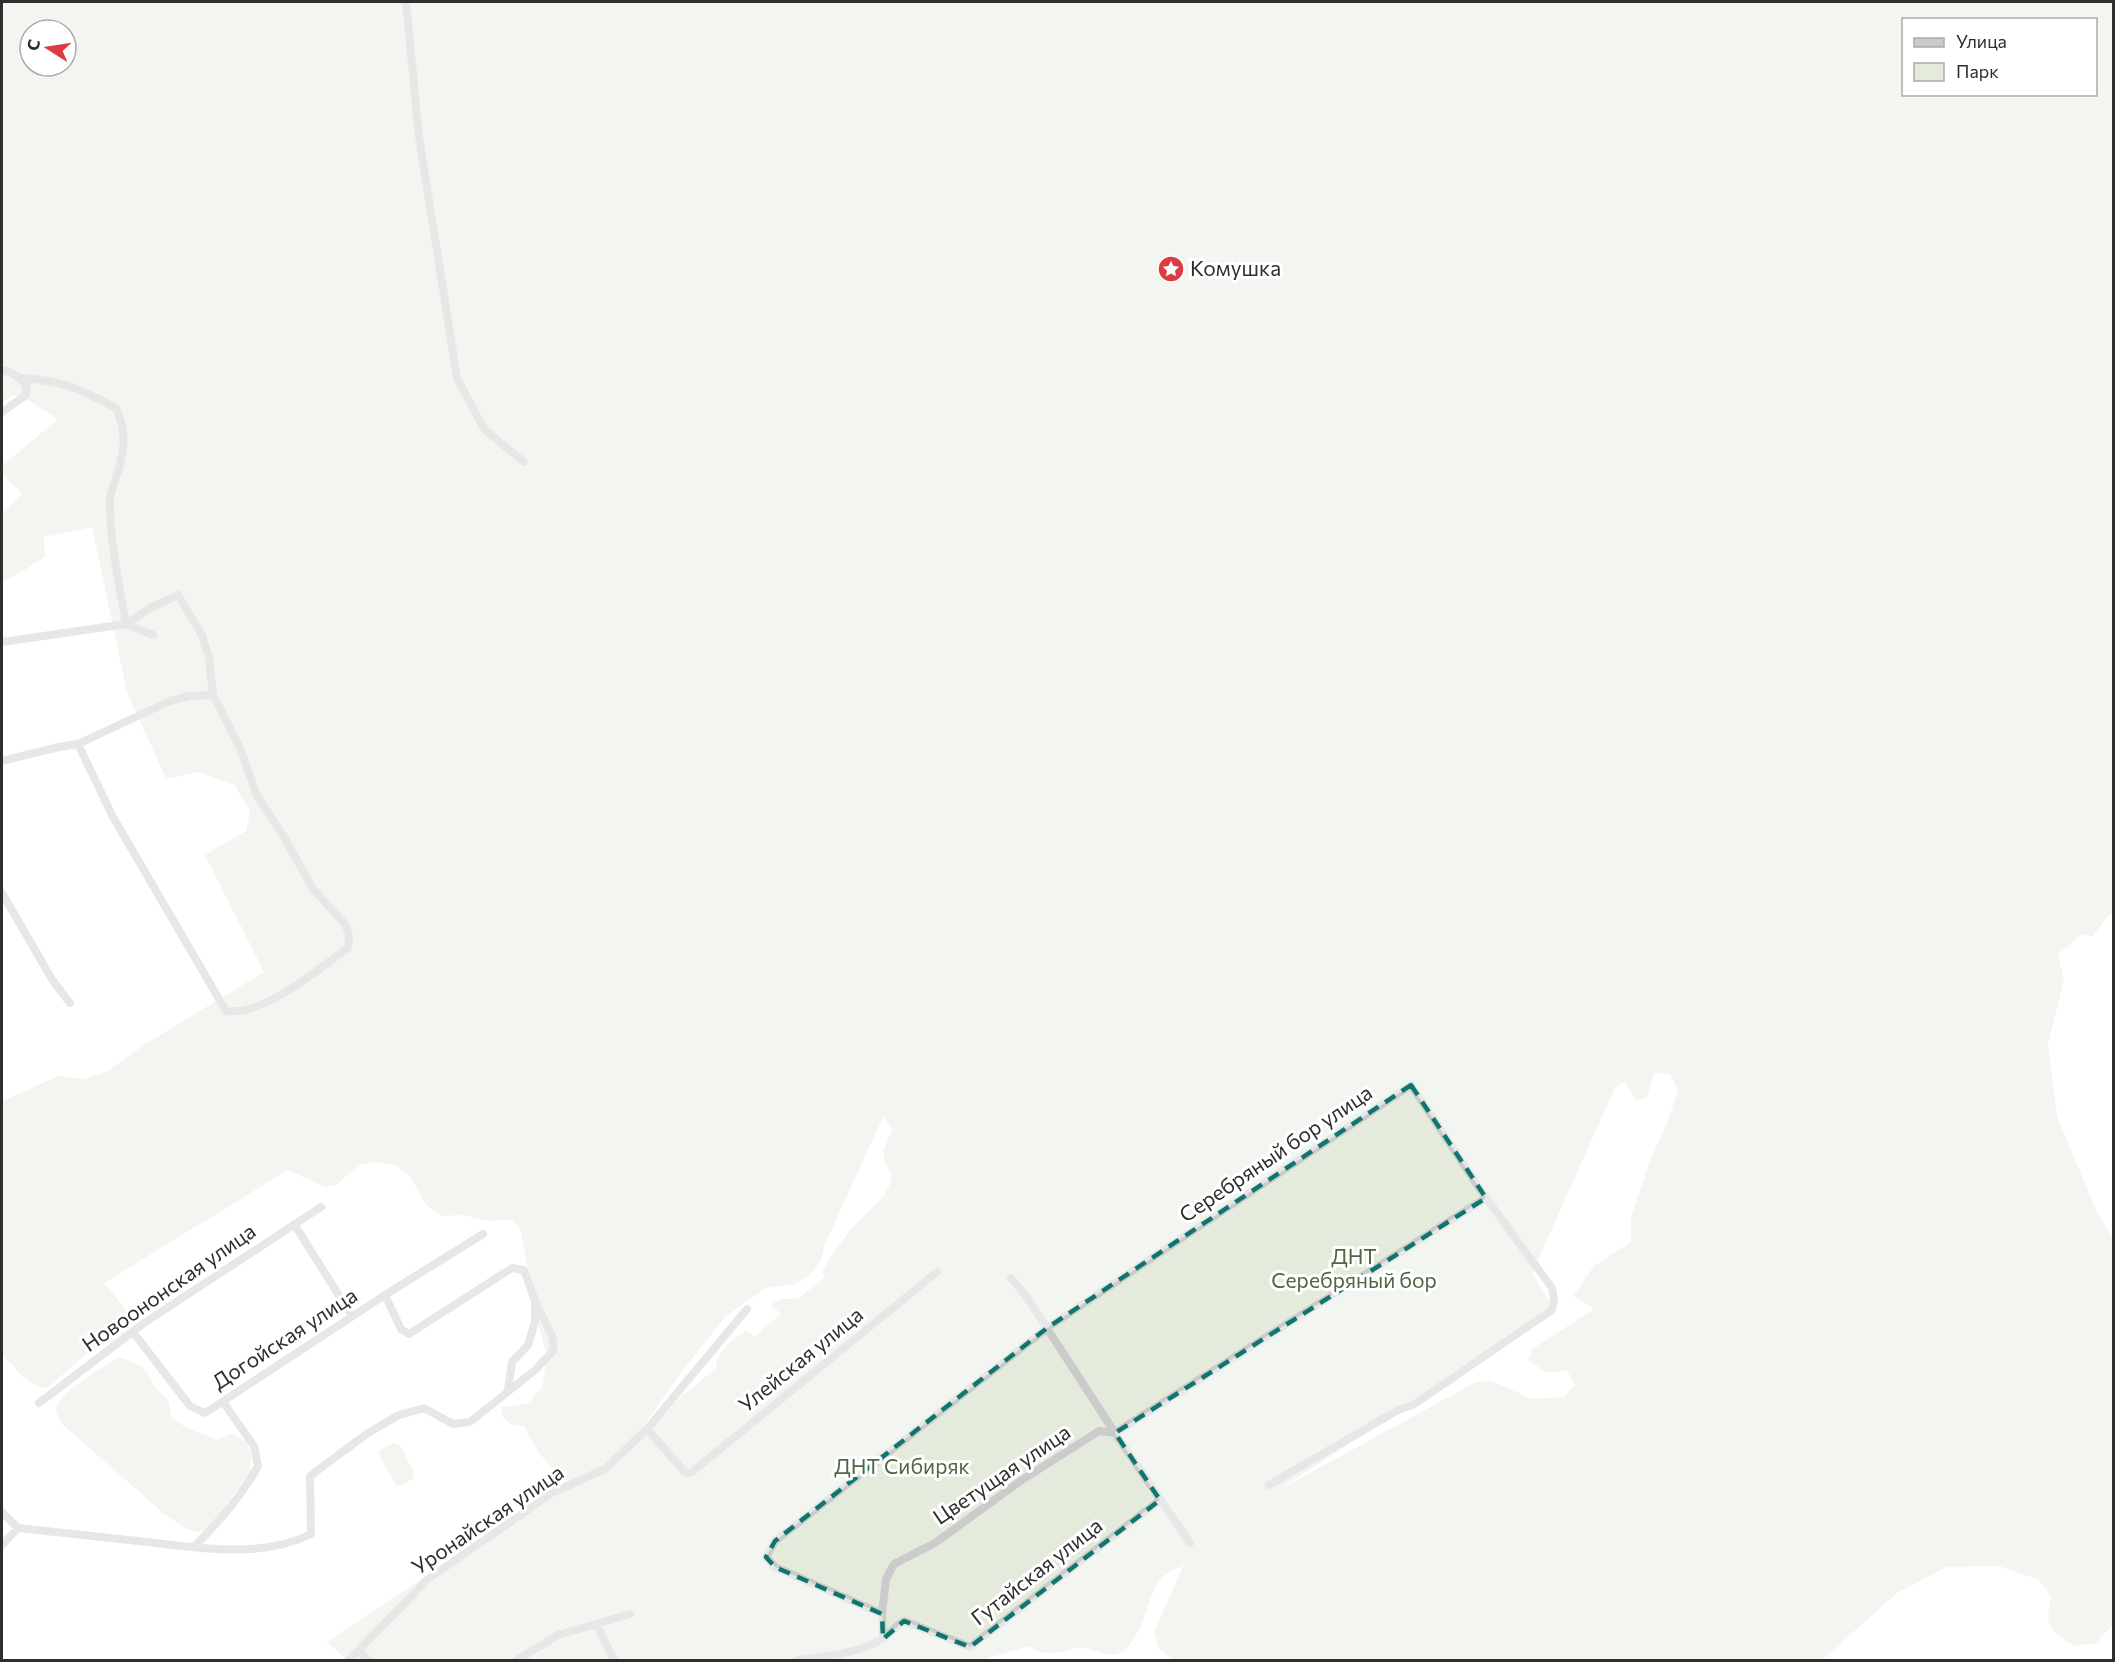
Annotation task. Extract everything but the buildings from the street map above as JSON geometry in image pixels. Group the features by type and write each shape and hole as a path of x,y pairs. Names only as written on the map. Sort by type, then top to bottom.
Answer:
{"street":[{"path":"406,2 419,136 457,378 483,429 524,462"},
{"path":"2,370 21,378 50,380 72,386 116,408 124,426 123,453 110,497 110,526 113,558 126,624"},
{"path":"2,412 26,395 27,386 21,378"},
{"path":"2,642 126,624 152,607 178,595 202,635 209,658 213,695 240,748 257,795 313,889 346,925 350,936 348,948 303,981 267,1002 234,1013 226,1011 113,817 78,744"},
{"path":"126,624 153,635"},
{"path":"2,761 78,744 170,701 190,696 213,695"},
{"path":"2,893 53,981 70,1003"},
{"name":"Серебряный бор улица","path":"1047,1328 1411,1085 1486,1198 1552,1288 1554,1301 1552,1310 1413,1405 1400,1410 1269,1485"},
{"path":"1115,1433 1486,1198"},
{"name":"Новоононская улица","path":"39,1403 133,1332 321,1207"},
{"path":"294,1224 352,1316"},
{"name":"Догойская улица","path":"133,1332 190,1406 205,1413 352,1316 483,1234"},
{"name":"Догойская улица","path":"385,1295 401,1329 409,1334 512,1268 524,1270 535,1301 535,1322 528,1345 512,1362 507,1391"},
{"name":"Улейская улица","path":"647,1429 687,1473 692,1472 937,1272"},
{"path":"1011,1278 1029,1299 1115,1433 1190,1543"},
{"path":"2,1512 18,1528 194,1547 250,1549 292,1543 311,1534 310,1476 368,1433 399,1415 424,1408 453,1424 470,1422 535,1370 553,1351 553,1338 535,1301"},
{"name":"Уронайская улица","path":"349,1660 428,1580 552,1493 605,1469 647,1429 747,1309"},
{"path":"883,1639 882,1614 775,1567 766,1557 775,1541 1047,1328"},
{"path":"194,1547 246,1489 258,1466 254,1446 223,1402"},
{"name":"Цветущая улица","path":"882,1614 886,1579 894,1564 935,1544 1022,1480 1100,1431 1115,1433"},
{"name":"Гутайская улица","path":"798,1660 864,1647 883,1639 894,1626 904,1621 970,1647 1160,1500"},
{"path":"2,1545 18,1528"},
{"path":"517,1660 558,1635 630,1614"},
{"path":"597,1625 614,1660"},
{"path":"358,1651 369,1660"}],"highlighted area":[{"path":"1411,1085 1486,1198 1115,1433 1160,1500 970,1647 904,1621 883,1639 882,1614 775,1567 766,1557 775,1541 1047,1328"}],"green space":[{"path":"2,2 2113,2 2113,913 2107,917 2093,936 2081,935 2058,954 2064,979 2048,1044 2057,1116 2098,1215 2113,1237 2113,1625 2096,1643 2075,1646 2059,1636 2051,1627 2048,1615 2051,1596 2039,1580 1999,1566 1947,1567 1897,1593 1822,1660 1173,1660 1159,1649 1154,1632 1184,1564 1158,1582 1139,1630 1129,1647 1122,1652 1110,1655 1084,1648 1047,1653 1029,1646 981,1660 347,1660 327,1642 569,1480 563,1480 546,1462 525,1427 510,1424 501,1415 503,1407 527,1404 542,1388 547,1358 520,1228 512,1220 490,1221 462,1215 443,1216 426,1205 409,1175 395,1165 374,1162 359,1165 336,1185 325,1187 288,1170 104,1283 133,1318 123,1333 86,1354 49,1387 42,1387 29,1381 2,1354 2,1101 59,1076 84,1079 106,1072 145,1044 264,972 205,855 246,831 250,812 235,785 198,772 166,779 127,692 92,527 44,537 45,557 2,582 2,513 22,494 2,473 2,466 58,419 28,400 14,395 2,402","holes":["1654,1073 1670,1074 1678,1090 1631,1217 1631,1242 1594,1266 1573,1296 1594,1309 1532,1349 1528,1360 1545,1372 1567,1371 1575,1384 1564,1397 1532,1399 1491,1381 1476,1382 1275,1492 1555,1311 1532,1273 1615,1088 1625,1082 1636,1101 1647,1097","883,1117 892,1128 883,1154 891,1175 890,1183 881,1199 854,1226 837,1248 822,1272 825,1277 798,1299 780,1299 771,1305 781,1314 755,1336 745,1331 730,1342 719,1356 716,1368 641,1430 682,1371 726,1316 766,1288 795,1284 810,1275 821,1260 825,1244"]},
{"path":"118,1357 133,1362 150,1375 156,1388 169,1402 172,1417 179,1423 216,1440 230,1434 246,1442 251,1452 250,1472 208,1529 199,1532 186,1529 163,1513 59,1420 56,1411 63,1397 81,1381"},
{"path":"392,1443 400,1445 414,1472 414,1478 403,1485 396,1485 380,1457 379,1451"}],"place":[{"name":"Комушка","path":"1171,269"}],"park label":[{"name":"ДНТ Серебряный бор","path":"1354,1269"},
{"name":"ДНТ Сибиряк","path":"902,1467"}]}
